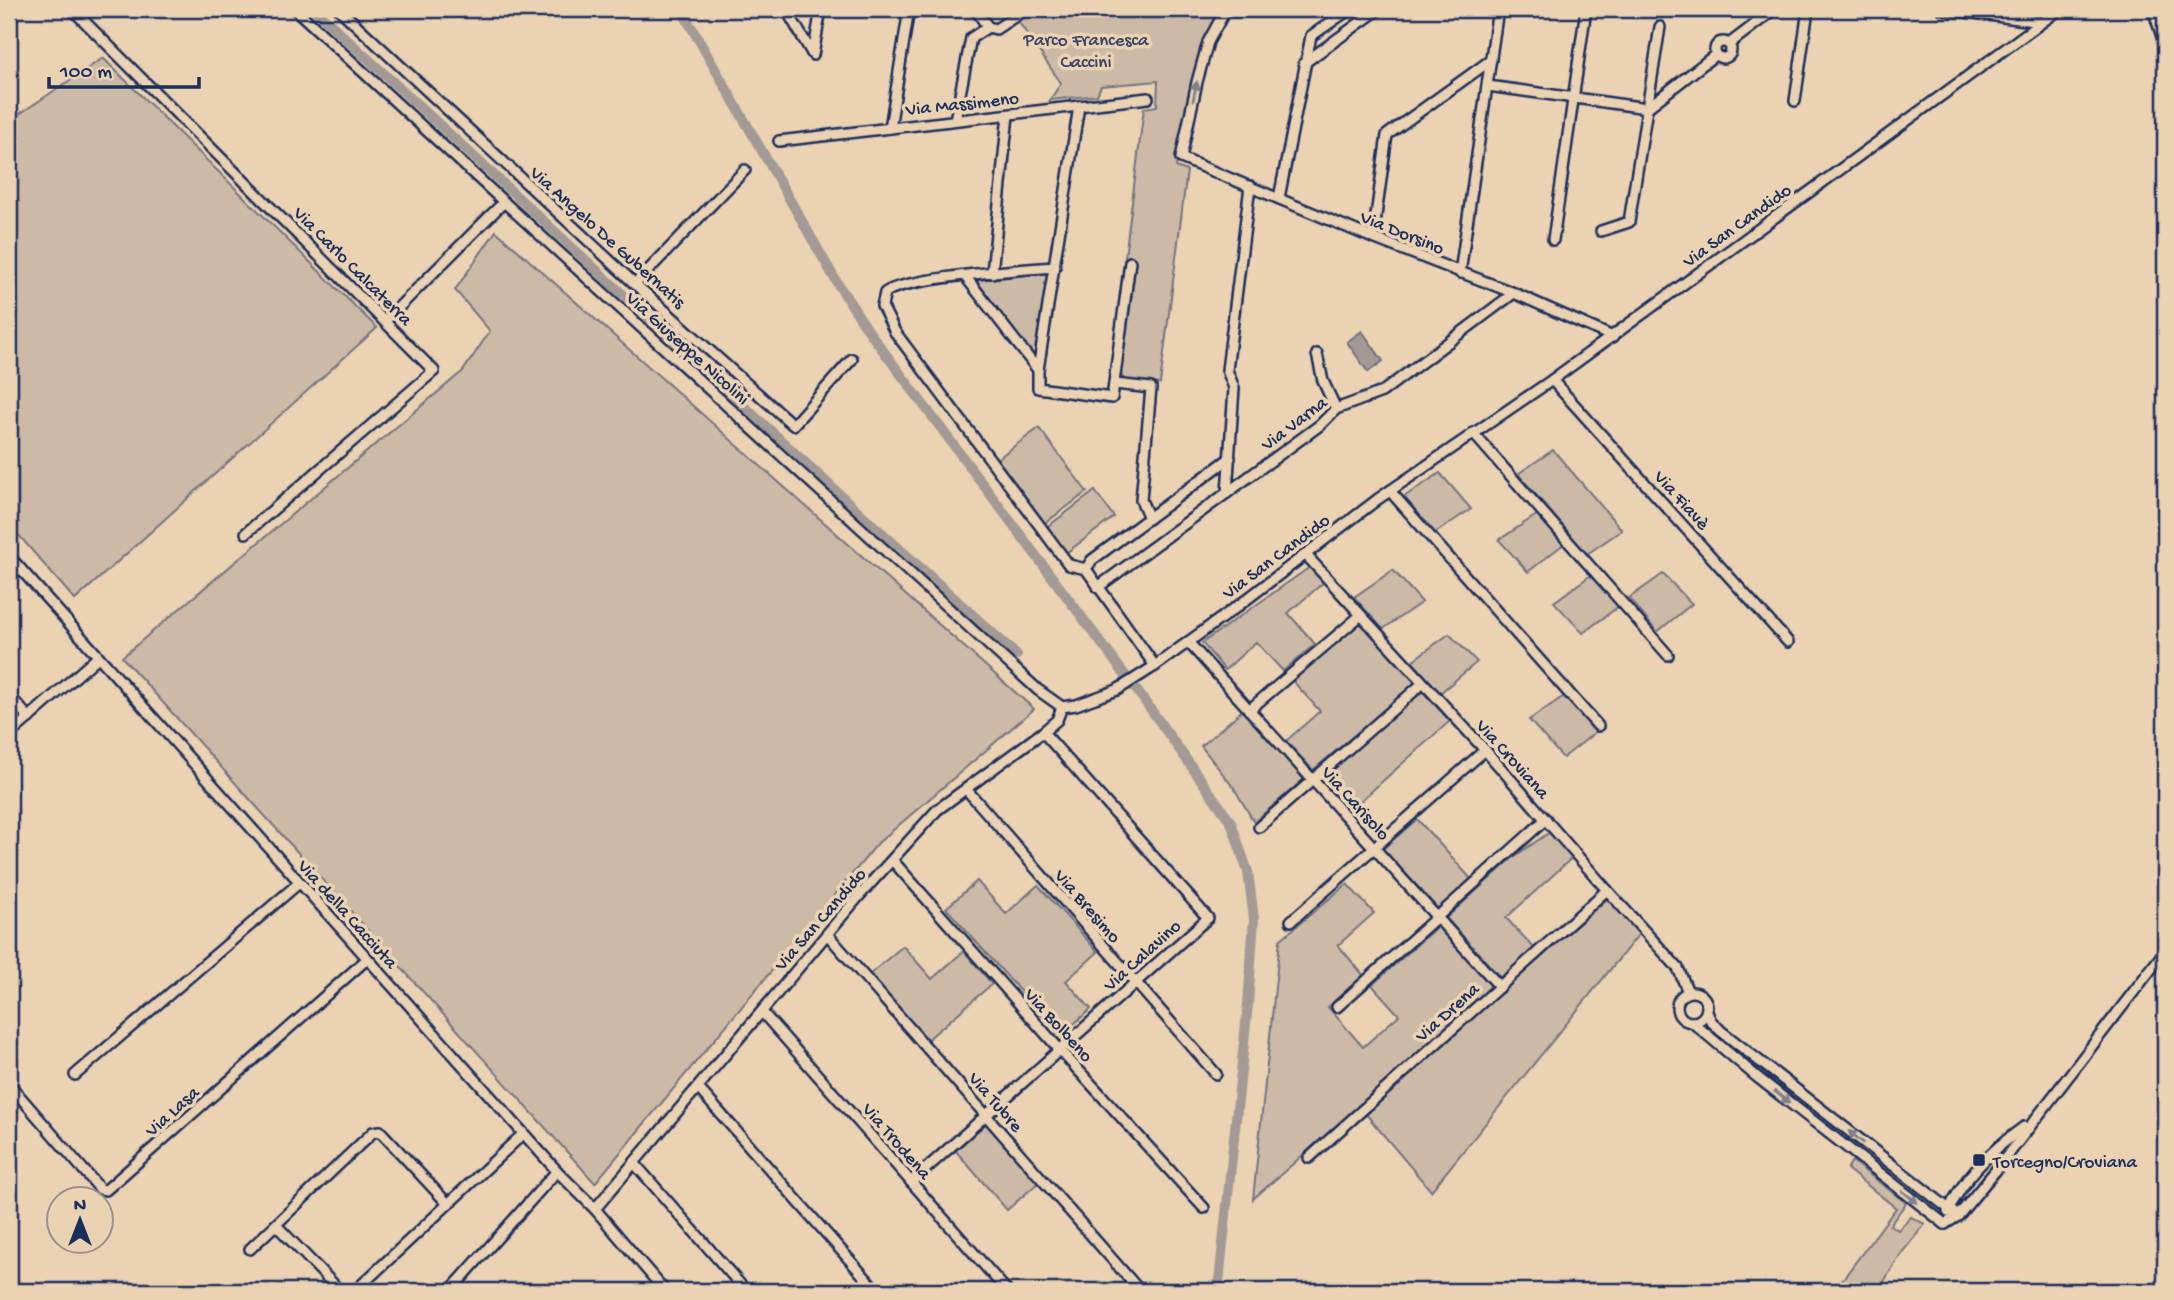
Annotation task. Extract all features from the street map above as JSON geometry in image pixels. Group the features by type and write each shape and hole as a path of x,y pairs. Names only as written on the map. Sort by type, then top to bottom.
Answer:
{"street":[{"name":"Via Carlo Calcaterra","path":"72,9 434,370 246,533"},
{"name":"Via Giuseppe Nicolini","path":"295,9 1038,690 1062,707"},
{"name":"Via Angelo De Gubernatis","path":"339,9 635,284 793,425 852,359"},
{"path":"786,9 813,55 821,9"},
{"path":"890,128 909,9"},
{"path":"975,9 988,27 996,29 1026,9"},
{"name":"Via Dorsino","path":"1226,9 1208,42 1196,82 1181,158 1514,293 1612,337"},
{"path":"1279,198 1311,36 1350,9"},
{"path":"1304,63 1379,9"},
{"path":"1460,273 1498,9"},
{"path":"1553,240 1586,9"},
{"path":"1488,86 1647,108 1715,55 1716,45 1721,42 1729,44 1775,9"},
{"path":"1795,101 1808,9"},
{"path":"1942,9 2041,22"},
{"name":"Via San Candido","path":"595,1209 827,934 937,810 1043,732 1057,720 1062,707 1076,705 1117,690 1155,666 1390,491 1612,337 2060,9"},
{"path":"2153,9 2165,46"},
{"path":"955,120 971,38 988,27"},
{"path":"1601,231 1629,222 1660,27"},
{"path":"1373,238 1387,135 1491,60"},
{"name":"Via Massimeno","path":"779,141 1148,98"},
{"path":"1079,106 1038,370 1038,388 1112,398 1130,262"},
{"path":"992,273 1008,115"},
{"path":"635,284 745,170"},
{"path":"1227,493 1234,388 1227,370 1250,186"},
{"path":"385,321 504,202"},
{"path":"1055,267 895,286 883,296 882,306 895,332 1069,565 1086,569 1155,666"},
{"path":"965,276 1038,370"},
{"name":"Via Varna","path":"1098,587 1320,425 1336,409 1382,392 1514,293"},
{"path":"1317,354 1323,380 1336,409"},
{"name":"Via Fiavè","path":"1552,380 1788,642"},
{"path":"1115,384 1151,388 1141,500 1149,518"},
{"path":"1473,433 1668,655"},
{"path":"1086,569 1092,560 1230,458"},
{"path":"1390,491 1598,726"},
{"name":"Via Croviana","path":"1305,554 1485,750 1678,968 1688,992"},
{"name":"Via della Cacciuta","path":"9,556 556,1171 595,1209 665,1291"},
{"path":"1249,710 1360,616"},
{"name":"Via Carisolo","path":"1188,642 1500,986"},
{"path":"9,736 98,657"},
{"path":"1259,827 1422,684"},
{"path":"9,695 29,718"},
{"name":"Via Calavino","path":"911,1182 1208,918 1043,732"},
{"path":"1291,921 1485,750"},
{"name":"Via Bresimo","path":"966,789 1216,1074"},
{"path":"1337,1007 1546,819"},
{"name":"Via Bolbeno","path":"893,861 1059,1050 1203,1208"},
{"path":"75,1075 299,883"},
{"name":"Via Drena","path":"1308,1158 1607,890"},
{"name":"Via Tubre","path":"827,934 1140,1291"},
{"path":"1945,1224 1958,1216 2001,1164 2165,951"},
{"name":"Via Lasa","path":"9,1084 100,1189 108,1190 367,959"},
{"path":"1945,1224 1757,1077 1692,1022 1679,1016 1677,1007 1680,998 1688,992 1705,998 1711,1021 1721,1031 1958,1216"},
{"name":"Via Trodena","path":"762,1012 1007,1291"},
{"path":"1692,1022 1701,1019 1707,1012"},
{"path":"1757,1077 1766,1072 1767,1066"},
{"path":"698,1088 877,1291"},
{"path":"1818,1125 1826,1113"},
{"path":"1945,1224 1949,1209 1974,1171 2032,1122"},
{"path":"250,1250 377,1131 380,1131 448,1204"},
{"path":"355,1291 523,1134"},
{"path":"1990,1155 1995,1156 2001,1164"},
{"path":"1880,1174 1888,1163"},
{"path":"635,1164 746,1291"},
{"path":"450,1291 556,1171"},
{"path":"276,1225 340,1291"},
{"path":"1124,1291 1133,1283"}],"green space":[{"name":"Parco Francesca Caccini","path":"1036,9 1222,9 1194,77 1176,167 1187,171 1160,384 1129,381 1119,372 1133,259 1125,257 1144,108 1157,106 1158,81 1101,86 1097,95 1050,100 1061,83 1018,21"},
{"path":"103,58 377,328 75,600 9,524 9,121"},
{"path":"496,231 1034,709 878,843 595,1183 122,657 463,371 490,331 455,290"},
{"path":"1048,273 1035,360 976,280"},
{"path":"1039,428 1087,492 1045,523 997,459"},
{"path":"1553,450 1622,530 1587,554 1518,474"},
{"path":"1440,473 1471,509 1435,533 1404,497"},
{"path":"1095,491 1114,517 1066,553 1047,527"},
{"path":"1538,514 1565,543 1528,572 1499,540"},
{"path":"1310,567 1324,582 1288,613 1315,644 1283,671 1256,642 1225,670 1202,643"},
{"path":"1393,570 1422,602 1383,629 1354,597"},
{"path":"1663,574 1692,604 1657,632 1629,598"},
{"path":"1591,575 1619,606 1583,633 1554,602"},
{"path":"1360,621 1416,683 1313,770 1286,741 1320,711 1291,679"},
{"path":"1449,634 1477,662 1440,693 1412,661"},
{"path":"1421,690 1450,721 1349,811 1320,779"},
{"path":"1564,696 1597,731 1563,758 1529,720"},
{"path":"1244,709 1304,779 1254,822 1234,788 1201,746"},
{"path":"1417,819 1473,881 1440,911 1383,849"},
{"path":"1550,832 1573,857 1506,918 1535,949 1502,979 1446,918 1515,856"},
{"path":"977,881 1006,914 1038,885 1098,952 1066,981 1091,1009 1060,1036 946,908"},
{"path":"1347,884 1374,913 1338,945 1364,976 1328,1007 1363,1047 1399,1015 1372,985 1439,925 1495,986 1253,1199 1280,940"},
{"path":"1608,898 1639,934 1431,1191 1365,1113"},
{"path":"903,946 932,979 964,951 992,984 927,1040 870,974"},
{"path":"986,1123 1038,1183 1007,1210 955,1150"},
{"path":"1852,1161 1906,1203 1890,1225 1898,1230 1911,1217 1925,1224 1901,1254 1878,1291 1834,1291 1896,1208 1847,1169"}],"shaded area":[{"path":"1362,331 1383,361 1368,372 1347,342"}],"waterway":[{"path":"314,9 1017,655"},
{"path":"681,9 839,286 870,333 1149,707 1231,822 1248,872 1254,919 1248,1004 1218,1291"}],"place":[{"name":"Torcegno/Croviana","path":"1979,1160"}]}
